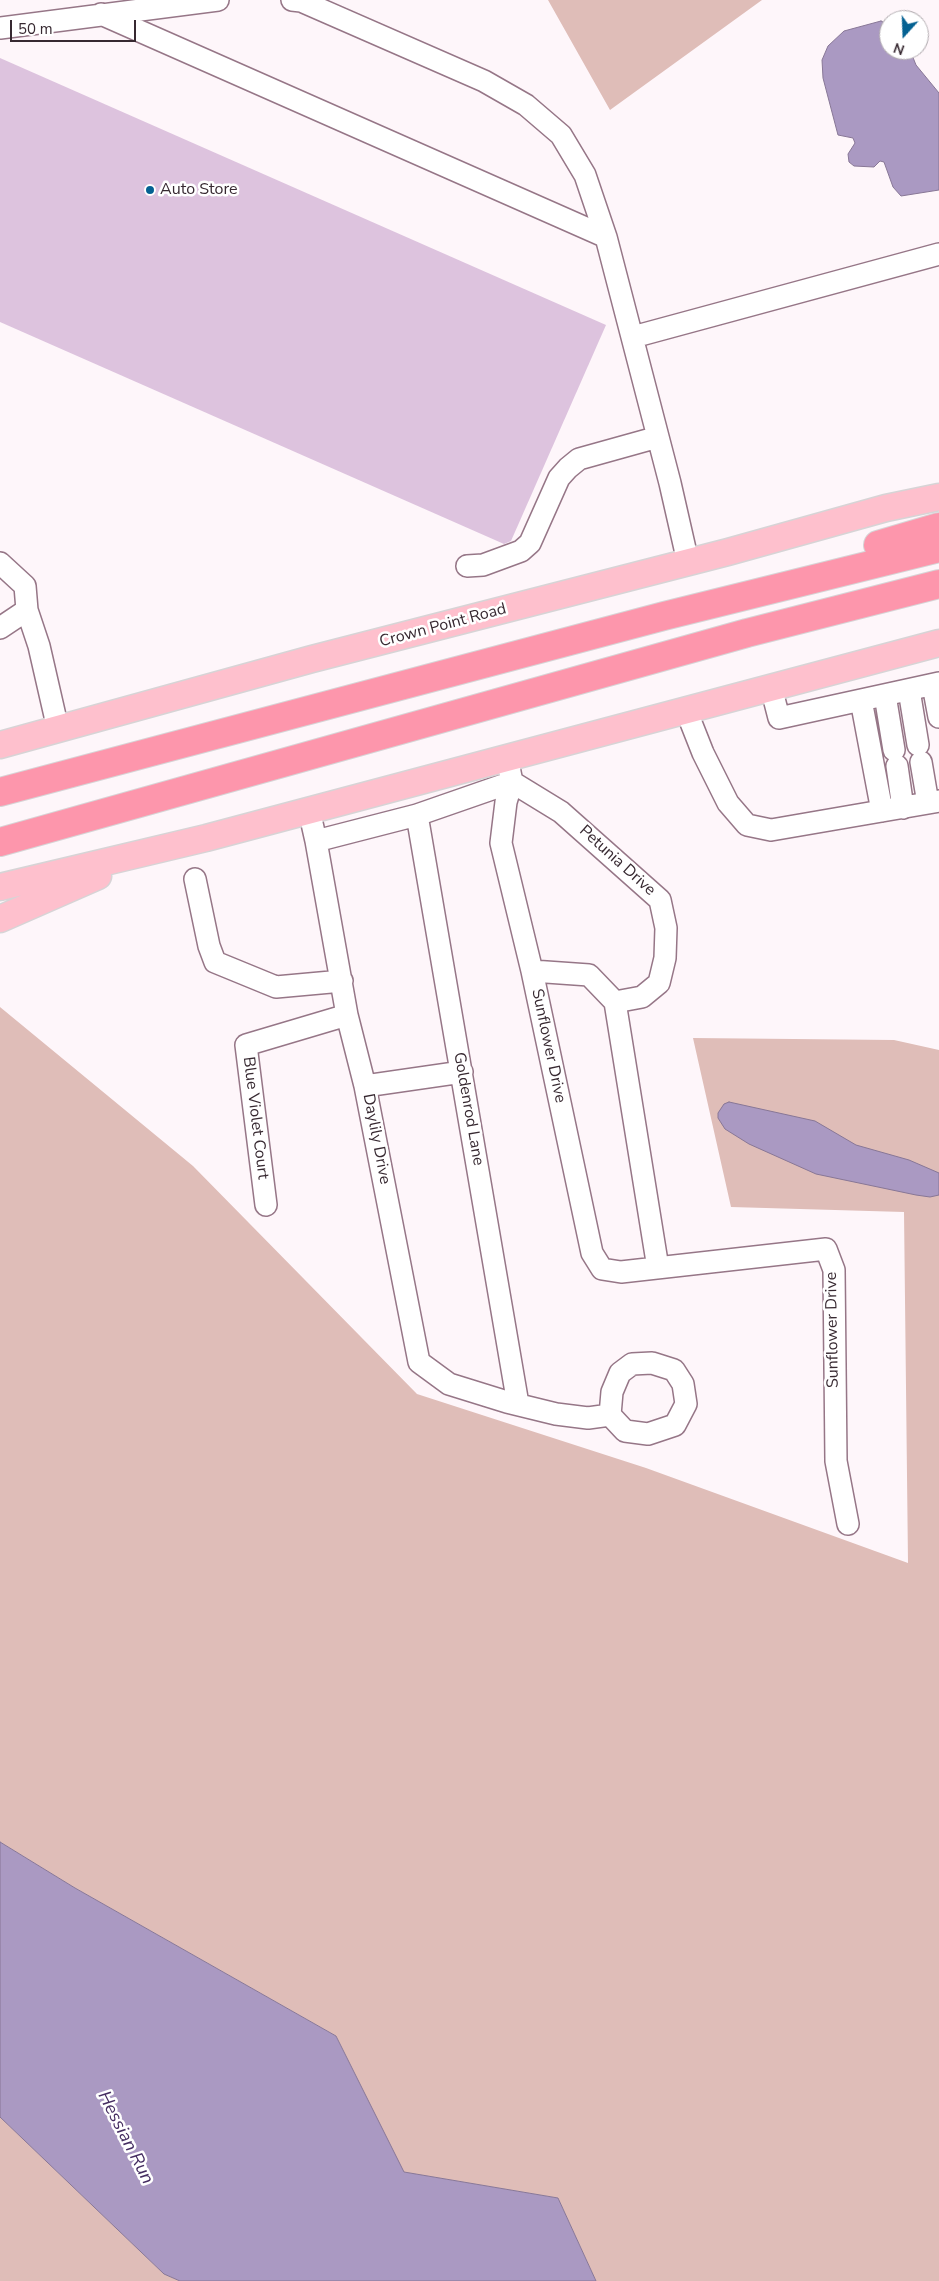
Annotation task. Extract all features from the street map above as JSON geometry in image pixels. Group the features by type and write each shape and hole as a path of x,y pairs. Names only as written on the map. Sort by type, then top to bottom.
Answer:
{"highway":[{"path":"721,602 758,578 827,561 939,527"},
{"path":"0,792 721,602 939,548"},
{"path":"0,842 737,636 939,584"}],"main road":[{"name":"Crown Point Road","path":"886,508 939,481"},
{"name":"Crown Point Road","path":"0,745 886,508 939,497"},
{"path":"0,887 166,848 939,644"},
{"path":"0,919 166,848"}],"street":[{"path":"0,28 218,0"},
{"path":"292,0 301,1 484,81 526,105 561,135 585,175 606,237 633,337 688,562"},
{"path":"101,14 606,237"},
{"path":"633,337 939,254"},
{"path":"467,566 483,565 521,551 530,542 558,478 579,460 658,437"},
{"path":"0,563 25,586 27,610 38,646 58,729"},
{"path":"0,628 27,610"},
{"path":"771,687 779,718 936,684 939,717"},
{"path":"686,710 703,753 728,803 747,826 771,830 933,802 919,754 909,690"},
{"path":"885,695 903,808"},
{"path":"861,700 882,811"},
{"name":"Sunflower Drive","path":"507,757 512,782 506,802 501,843 532,971 592,1253 602,1269 621,1272 826,1249 834,1270 836,1461 848,1524"},
{"path":"316,841 418,815 512,782"},
{"name":"Petunia Drive","path":"512,782 561,812 660,900 666,928 666,958 659,983 642,997 615,1002"},
{"name":"Daylily Drive","path":"309,810 347,1015 365,1086 419,1362 449,1384 518,1404 556,1414 588,1418 610,1415"},
{"name":"Goldenrod Lane","path":"418,815 518,1404"},
{"path":"196,879 209,946 215,962 276,987 342,981"},
{"name":"Sunflower Drive","path":"532,971 589,975 615,1002"},
{"path":"615,1002 658,1268"},
{"name":"Blue Violet Court","path":"266,1205 246,1045 347,1015"},
{"path":"365,1086 462,1072"}],"shaded area":[{"path":"548,0 762,0 610,110"},
{"path":"0,1007 193,1166 417,1394 646,1468 908,1563 904,1212 731,1207 693,1038 894,1040 939,1050 939,2281 596,2281 558,2198 403,2172 336,2036 75,1888 0,1842"},
{"path":"0,2117 164,2274 180,2281 0,2281"}],"water":[{"path":"879,22 879,60 914,60 939,93 939,190 901,196 893,187 884,162 880,161 874,167 854,166 849,162 848,154 855,143 853,138 838,135 823,78 822,60 828,46 844,31"},
{"path":"729,1102 815,1121 856,1145 909,1160 939,1173 939,1195 930,1197 916,1195 816,1174 749,1144 725,1129 718,1118 718,1113 724,1104"},
{"name":"Hessian Run","path":"0,1842 75,1888 336,2036 404,2172 558,2198 596,2281 180,2281 164,2274 0,2117"}],"building":[{"name":"Auto Store","path":"0,58 606,325 511,541 504,544 0,322"}],"place":[{"name":"Auto Store","path":"150,190"}]}
